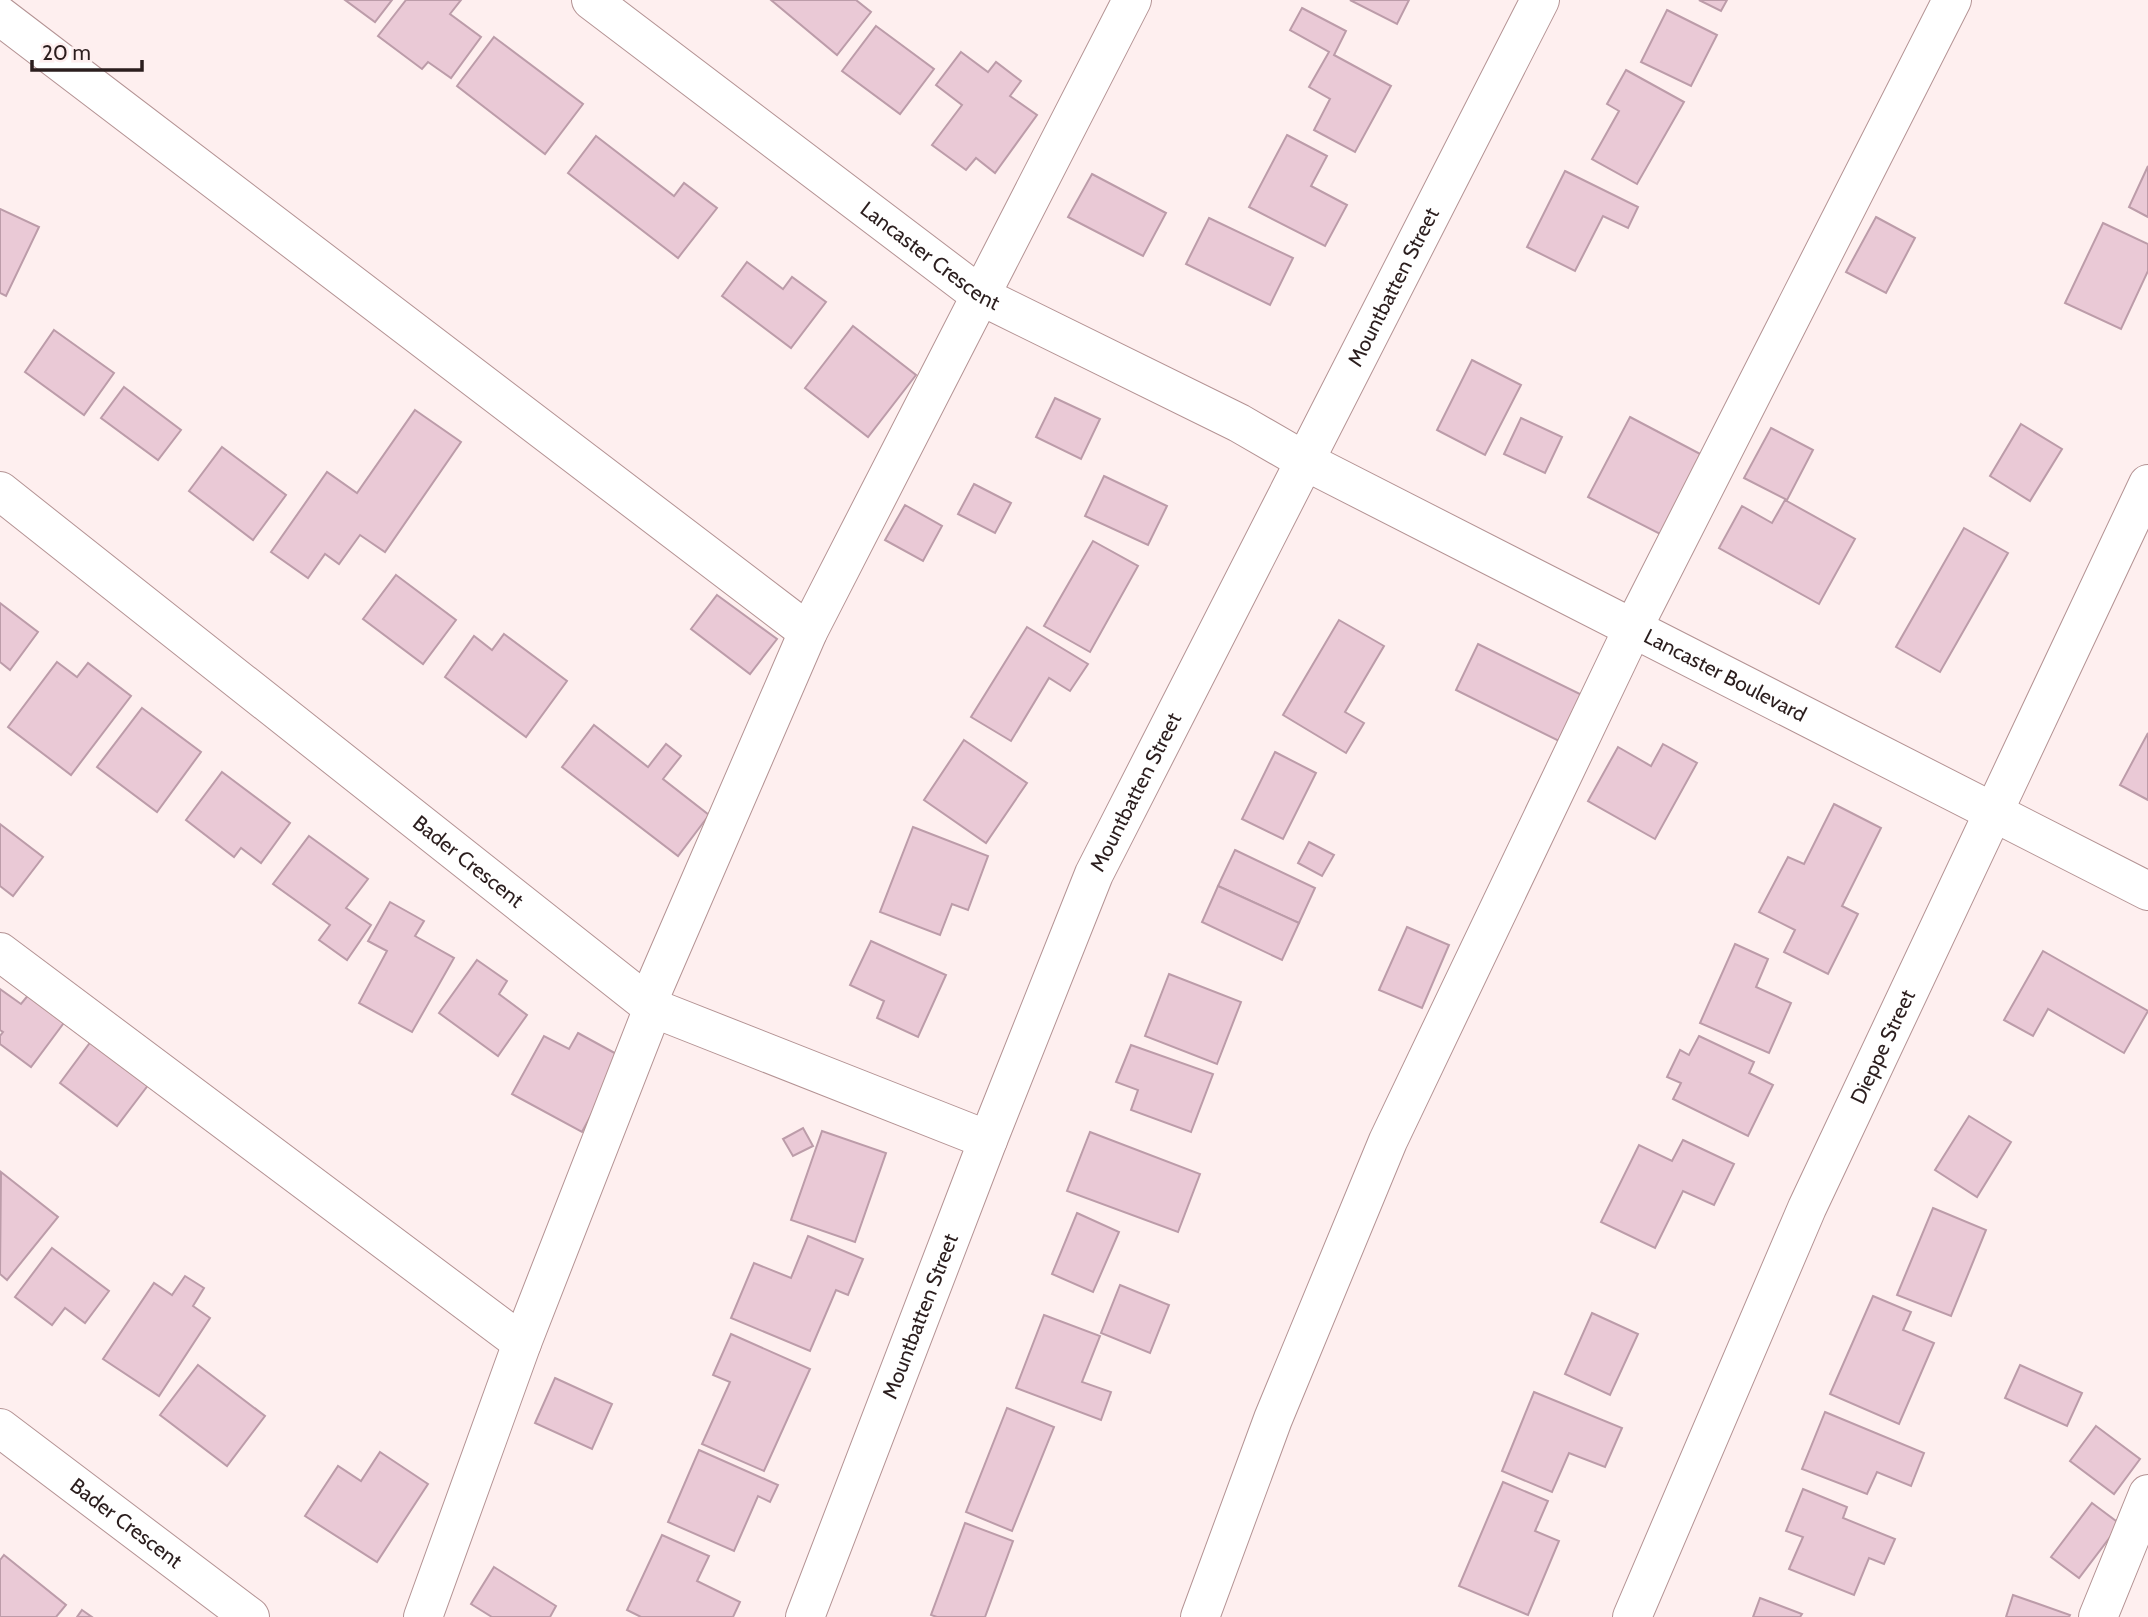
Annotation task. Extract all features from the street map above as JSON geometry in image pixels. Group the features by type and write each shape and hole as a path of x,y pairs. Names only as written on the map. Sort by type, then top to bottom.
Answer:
{"street":[{"name":"Lancaster Crescent","path":"591,0 981,296 1239,423 1303,460"},
{"path":"423,1617 522,1343 650,1006 808,632 1132,0"},
{"name":"Mountbatten Street","path":"805,1617 988,1140 1094,874 1540,0"},
{"path":"1200,1617 1273,1419 1388,1141 1633,628 1952,0"},
{"path":"0,16 808,632"},
{"name":"Lancaster Boulevard","path":"1303,460 2148,891"},
{"name":"Dieppe Street","path":"1632,1617 1807,1208 2148,484"},
{"name":"Bader Crescent","path":"0,491 650,1006 988,1140"},
{"path":"0,953 522,1343"},
{"name":"Bader Crescent","path":"0,1428 250,1617"},
{"path":"2098,1617 2148,1494"}],"building":[{"path":"345,0 392,0 375,22"},
{"path":"406,0 461,0 450,14 481,37 451,78 428,62 422,69 378,36"},
{"path":"771,0 856,0 871,12 837,55"},
{"path":"1350,0 1409,0 1397,24"},
{"path":"1699,0 1727,0 1721,11"},
{"path":"1302,8 1346,31 1334,55 1391,86 1355,152 1314,130 1330,99 1309,87 1329,52 1290,30"},
{"path":"1667,10 1717,35 1691,86 1641,62"},
{"path":"876,26 934,69 900,114 842,71"},
{"path":"494,37 583,104 545,154 457,86"},
{"path":"961,52 988,72 996,62 1021,81 1010,96 1037,115 995,173 976,158 966,170 932,145 962,105 936,85"},
{"path":"1626,70 1684,102 1637,184 1592,159 1619,111 1607,104"},
{"path":"1287,135 1327,156 1311,186 1347,205 1325,246 1249,207"},
{"path":"596,136 674,196 684,183 717,208 678,258 568,173"},
{"path":"2148,166 2148,217 2129,207"},
{"path":"1565,171 1638,207 1628,228 1603,216 1575,271 1527,247"},
{"path":"1092,174 1166,213 1143,256 1068,217"},
{"path":"0,209 39,227 6,296 0,293"},
{"path":"1876,217 1915,238 1886,293 1846,272"},
{"path":"1209,218 1293,258 1270,305 1186,264"},
{"path":"2103,223 2148,244 2148,271 2121,329 2065,303"},
{"path":"747,262 783,289 792,277 826,302 791,348 722,296"},
{"path":"853,326 916,375 868,437 805,388"},
{"path":"54,330 114,373 84,415 25,372"},
{"path":"1472,360 1521,385 1485,455 1437,430"},
{"path":"124,387 181,430 158,460 101,418"},
{"path":"1055,398 1100,419 1081,459 1036,437"},
{"path":"415,410 461,442 385,552 360,535 339,564 325,554 308,578 271,552 327,472 357,493"},
{"path":"1630,417 1704,456 1662,535 1588,497"},
{"path":"1521,418 1562,437 1545,473 1504,454"},
{"path":"2021,424 2062,449 2030,501 1990,476"},
{"path":"1771,428 1813,450 1787,500 1744,478"},
{"path":"222,447 286,495 253,540 189,491"},
{"path":"1104,476 1167,506 1148,545 1085,516"},
{"path":"974,484 1011,503 995,533 958,514"},
{"path":"1785,500 1855,539 1819,604 1719,548 1742,506 1772,523"},
{"path":"905,505 942,526 923,561 885,540"},
{"path":"1964,528 2008,553 1940,672 1896,647"},
{"path":"1093,541 1138,566 1090,652 1044,626"},
{"path":"396,575 456,620 423,664 363,619"},
{"path":"717,595 777,639 750,674 691,629"},
{"path":"0,603 38,632 10,670 0,662"},
{"path":"1339,620 1384,646 1345,712 1364,723 1346,753 1283,715"},
{"path":"1027,627 1088,664 1070,691 1049,678 1011,741 971,717"},
{"path":"504,634 567,681 526,737 445,677 474,636 492,650"},
{"path":"1478,644 1586,697 1563,743 1456,690"},
{"path":"57,662 77,677 88,663 131,696 71,775 8,727"},
{"path":"142,708 201,752 157,812 97,767"},
{"path":"594,725 648,767 666,744 681,756 663,779 709,815 678,856 562,767"},
{"path":"2148,733 2148,800 2120,785"},
{"path":"964,740 1027,783 986,843 924,800"},
{"path":"1663,744 1697,763 1655,839 1588,801 1618,747 1651,766"},
{"path":"1275,752 1316,773 1283,839 1242,819"},
{"path":"222,772 290,823 261,863 241,848 234,857 186,820"},
{"path":"1834,804 1881,828 1842,906 1858,914 1828,974 1784,952 1795,930 1759,912 1788,857 1804,864"},
{"path":"0,824 43,857 13,896 0,886"},
{"path":"913,827 988,856 968,910 952,904 940,935 880,912"},
{"path":"309,836 368,879 346,908 371,925 347,960 319,940 330,925 273,884"},
{"path":"1309,842 1334,855 1322,876 1298,863"},
{"path":"1235,850 1315,888 1299,923 1218,886"},
{"path":"1218,886 1299,923 1282,960 1202,922"},
{"path":"390,902 424,921 415,936 454,958 412,1032 359,1003 387,951 368,941"},
{"path":"1407,927 1449,945 1422,1008 1379,990"},
{"path":"871,941 946,975 918,1037 877,1018 884,1001 850,985"},
{"path":"1735,944 1768,959 1756,987 1791,1003 1769,1053 1700,1023"},
{"path":"2043,951 2148,1011 2124,1053 2048,1009 2033,1036 2004,1020"},
{"path":"477,960 507,981 499,994 527,1015 498,1056 439,1013"},
{"path":"1169,974 1241,1002 1217,1064 1145,1036"},
{"path":"0,989 21,1004 30,993 66,1020 31,1067 0,1044 3,1032 0,1030"},
{"path":"578,1033 622,1057 582,1132 512,1094 544,1036 569,1049"},
{"path":"1699,1036 1754,1062 1749,1073 1773,1085 1748,1136 1673,1099 1681,1083 1667,1077 1680,1050 1689,1055"},
{"path":"92,1040 149,1084 117,1126 60,1083"},
{"path":"1131,1045 1213,1074 1191,1132 1131,1110 1138,1090 1116,1082"},
{"path":"1969,1116 2011,1142 1977,1197 1935,1170"},
{"path":"803,1128 813,1146 793,1156 783,1139"},
{"path":"822,1131 886,1153 855,1242 791,1220"},
{"path":"1090,1132 1200,1174 1178,1232 1067,1191"},
{"path":"1683,1140 1734,1164 1714,1205 1683,1191 1655,1248 1601,1222 1639,1145 1672,1161"},
{"path":"1,1172 58,1217 7,1280 0,1274"},
{"path":"1933,1208 1986,1230 1951,1316 1897,1295"},
{"path":"1077,1213 1119,1232 1093,1292 1052,1274"},
{"path":"808,1236 863,1259 848,1295 836,1290 810,1351 731,1318 754,1263 791,1278"},
{"path":"52,1248 109,1291 85,1323 65,1308 52,1325 15,1297"},
{"path":"185,1276 204,1288 193,1306 210,1318 159,1396 103,1359 154,1283 172,1295"},
{"path":"1120,1285 1169,1305 1150,1353 1101,1333"},
{"path":"1873,1296 1911,1312 1903,1330 1934,1343 1899,1424 1830,1394"},
{"path":"1592,1313 1638,1334 1610,1395 1565,1374"},
{"path":"1044,1315 1100,1336 1082,1382 1111,1392 1101,1420 1016,1388"},
{"path":"731,1334 810,1369 764,1471 702,1444 730,1382 713,1375"},
{"path":"198,1365 265,1416 227,1466 160,1415"},
{"path":"2020,1365 2082,1393 2067,1426 2005,1398"},
{"path":"555,1378 612,1404 592,1449 535,1423"},
{"path":"1534,1392 1622,1428 1605,1467 1569,1453 1552,1492 1502,1471"},
{"path":"1007,1408 1054,1427 1012,1531 966,1512"},
{"path":"1825,1412 1924,1453 1911,1486 1877,1472 1867,1494 1802,1469"},
{"path":"2096,1426 2140,1459 2114,1494 2070,1461"},
{"path":"699,1450 778,1485 770,1502 758,1496 734,1551 668,1522"},
{"path":"380,1452 428,1484 377,1562 305,1516 338,1466 361,1481"},
{"path":"1503,1482 1548,1501 1535,1531 1559,1541 1528,1615 1459,1586"},
{"path":"1803,1489 1847,1507 1843,1518 1895,1539 1884,1564 1869,1558 1854,1595 1789,1569 1803,1537 1786,1531"},
{"path":"2092,1503 2120,1524 2079,1578 2051,1557"},
{"path":"965,1523 1013,1541 985,1617 931,1615"},
{"path":"662,1535 709,1556 697,1581 740,1602 733,1617 641,1617 627,1610"},
{"path":"4,1555 66,1605 56,1617 0,1617 0,1560"},
{"path":"494,1567 556,1606 550,1617 492,1617 471,1604"},
{"path":"2013,1595 2070,1615 2006,1617"},
{"path":"1760,1598 1802,1614 1800,1617 1753,1617"},
{"path":"82,1610 92,1617 77,1617"}]}
